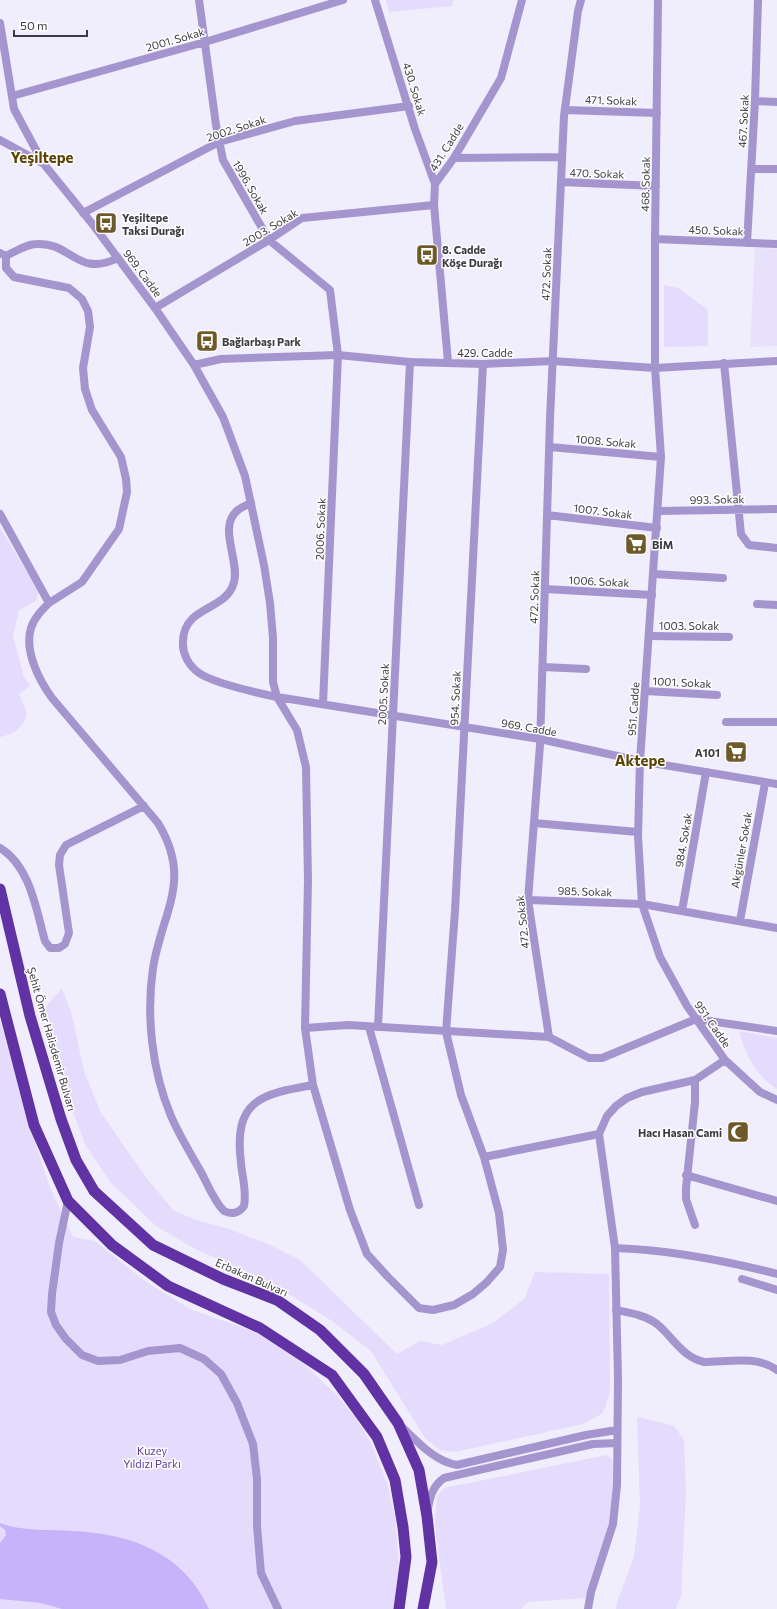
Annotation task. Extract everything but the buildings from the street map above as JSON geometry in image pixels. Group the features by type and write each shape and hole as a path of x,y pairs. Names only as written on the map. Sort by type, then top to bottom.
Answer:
{"highway":[{"name":"Şehit Ömer Halisdemir Bulvarı","path":"0,889 30,1016 66,1133 76,1160 94,1191"},
{"path":"0,994 34,1125 68,1202 112,1245 168,1286 260,1328 332,1375 377,1437 395,1480 403,1527 406,1557 399,1609"},
{"name":"Erbakan Bulvarı","path":"94,1191 153,1245 223,1279 277,1300 320,1330 364,1374 398,1423 419,1470 427,1516 432,1562 423,1609"}],"street":[{"name":"1996. Sokak","path":"199,0 219,142 223,160 269,240 330,290 338,355"},
{"name":"2001. Sokak","path":"12,96 205,42 344,0"},
{"name":"430. Sokak","path":"375,0 435,184"},
{"name":"431. Cadde","path":"448,362 434,205 435,184 454,158 501,78 522,0"},
{"name":"472. Sokak","path":"549,1037 528,900 540,739 547,515 562,157 565,110 578,11 581,0"},
{"name":"468. Sokak","path":"655,368 658,0"},
{"name":"467. Sokak","path":"747,243 752,169 758,0"},
{"name":"969. Cadde","path":"0,23 14,109 43,163 118,258 155,308 194,365 211,392 232,438 245,476 269,596 273,638 272,682 277,697 296,730 306,767 308,880 305,1028"},
{"path":"755,102 777,102"},
{"name":"2002. Sokak","path":"83,213 219,142 295,121 409,106"},
{"name":"471. Sokak","path":"565,110 657,113"},
{"path":"0,140 43,163"},
{"path":"454,158 562,157"},
{"path":"752,169 777,170"},
{"name":"470. Sokak","path":"561,182 656,186"},
{"name":"2003. Sokak","path":"155,308 269,240 302,218 434,205"},
{"name":"450. Sokak","path":"655,239 777,244"},
{"path":"118,258 108,263 92,265 85,264 50,246 36,244 3,255 6,268 14,277 69,288 76,293 86,305 90,319 84,358 85,389 92,410 121,457 126,479 126,503 119,529 82,582 49,603 34,620 29,640 39,676 52,698 144,806 165,834 172,853 175,873 173,898 156,955 152,981 151,1028 158,1071 171,1117 224,1211 232,1214 238,1212 244,1206 238,1142 241,1127 247,1113 259,1100 267,1095 313,1085"},
{"name":"429. Cadde","path":"194,365 221,359 338,355 410,362 483,364 553,361 655,368 777,361"},
{"name":"2006. Sokak","path":"324,704 338,355"},
{"name":"2005. Sokak","path":"378,1027 410,362"},
{"path":"724,363 741,534 744,541 748,545 777,548"},
{"name":"954. Sokak","path":"305,1028 313,1085 350,1210 367,1254 419,1308 434,1310 454,1305 473,1294 500,1266 503,1250 499,1213 484,1157 461,1095 446,1032 455,911 483,364"},
{"name":"951. Cadde","path":"655,368 661,457 640,761 638,832 642,904 660,957 696,1018 725,1060 760,1092 777,1100"},
{"name":"1008. Sokak","path":"550,447 661,457"},
{"name":"969. Cadde","path":"251,502 238,510 230,521 229,529 235,569 234,584 222,600 192,619 185,631 184,651 190,664 204,676 277,697 540,739 640,761 777,784"},
{"name":"993. Sokak","path":"658,511 739,511 777,509"},
{"path":"0,514 49,603"},
{"name":"1007. Sokak","path":"547,515 657,528"},
{"path":"654,574 723,578"},
{"name":"1006. Sokak","path":"545,589 652,595"},
{"path":"757,604 777,605"},
{"name":"1003. Sokak","path":"649,636 729,637"},
{"path":"542,667 586,669"},
{"name":"1001. Sokak","path":"645,691 717,695"},
{"path":"726,722 777,722"},
{"name":"984. Sokak","path":"682,911 706,772"},
{"name":"Akgünler Sokak","path":"740,921 765,783"},
{"path":"0,848 13,858 27,880 45,941 50,948 59,948 65,944 69,933 59,865 60,855 66,845 144,806"},
{"path":"534,823 638,832"},
{"name":"985. Sokak","path":"528,900 642,904 777,928"},
{"path":"305,1028 348,1025 549,1037 589,1058 602,1058 696,1018 777,1031"},
{"path":"369,1027 419,1206"},
{"path":"588,1609 592,1586 613,1524 617,1485 615,1248 599,1134 607,1116 616,1106 628,1098 642,1092 695,1080 725,1060"},
{"path":"695,1080 695,1102 686,1175 686,1199 695,1225"},
{"path":"484,1157 599,1134"},
{"path":"686,1175 777,1201"},
{"path":"68,1202 59,1243 52,1294 51,1312 56,1325 66,1339 82,1355 98,1361 120,1360 148,1351 180,1348 204,1359 220,1374 237,1403 253,1444 257,1479 257,1526 261,1573 278,1609"},
{"path":"615,1248 694,1255 777,1274"},
{"path":"742,1279 777,1290"},
{"path":"616,1310 638,1315 652,1321 685,1352 697,1361 758,1361 777,1370"},
{"path":"398,1423 436,1457 447,1463 457,1465 586,1435 617,1430"},
{"path":"427,1516 429,1500 436,1484 444,1478 593,1444 617,1443"}],"shaded area":[{"path":"755,248 777,249 777,346 750,347"},
{"path":"0,1523 27,1529 94,1533 114,1536 134,1542 153,1550 170,1560 185,1573 198,1590 209,1609 62,1609 41,1603 0,1599 0,1543 6,1535 5,1530 0,1526"}],"green space":[{"path":"386,0 453,0 452,6 389,12"},
{"path":"664,285 678,288 708,310 708,346 664,347"},
{"path":"0,528 39,591 36,601 19,610 13,636 24,677 30,686 19,694 26,711 26,716 22,725 18,729 0,737"},
{"path":"62,988 72,1015 84,1071 101,1113 148,1180 174,1211 202,1222 229,1229 268,1244 300,1260 397,1354 420,1341 442,1345 493,1323 524,1299 535,1272 609,1274 610,1392 603,1413 583,1424 455,1452 440,1450 425,1438 371,1351 332,1321 268,1281 195,1249 156,1226 111,1183 86,1146 65,1091 44,1009"},
{"name":"Kuzey Yıldızı Parkı","path":"0,1020 22,1101 49,1185 73,1237 95,1241 145,1281 190,1309 255,1332 298,1359 335,1393 357,1420 371,1443 387,1483 395,1519 399,1567 395,1609 0,1609"},
{"path":"739,1031 777,1038 777,1089 763,1078 753,1064 748,1056"},
{"path":"637,1417 674,1426 684,1440 686,1492 681,1596 676,1609 616,1609 617,1602 634,1557 640,1505"},
{"path":"607,1455 612,1459 616,1505 587,1598 528,1602 521,1609 446,1609 435,1525 437,1496 444,1488"}],"place":[{"name":"Yeşiltepe Taksi Durağı","path":"106,223"},
{"name":"8. Cadde Köşe Durağı","path":"427,255"},
{"name":"Bağlarbaşı Park","path":"207,341"},
{"name":"BİM","path":"636,544"},
{"name":"A101","path":"736,752"},
{"name":"Hacı Hasan Cami","path":"738,1132"}],"district":[{"name":"Yeşiltepe","path":"42,157"},
{"name":"Aktepe","path":"640,760"}]}
